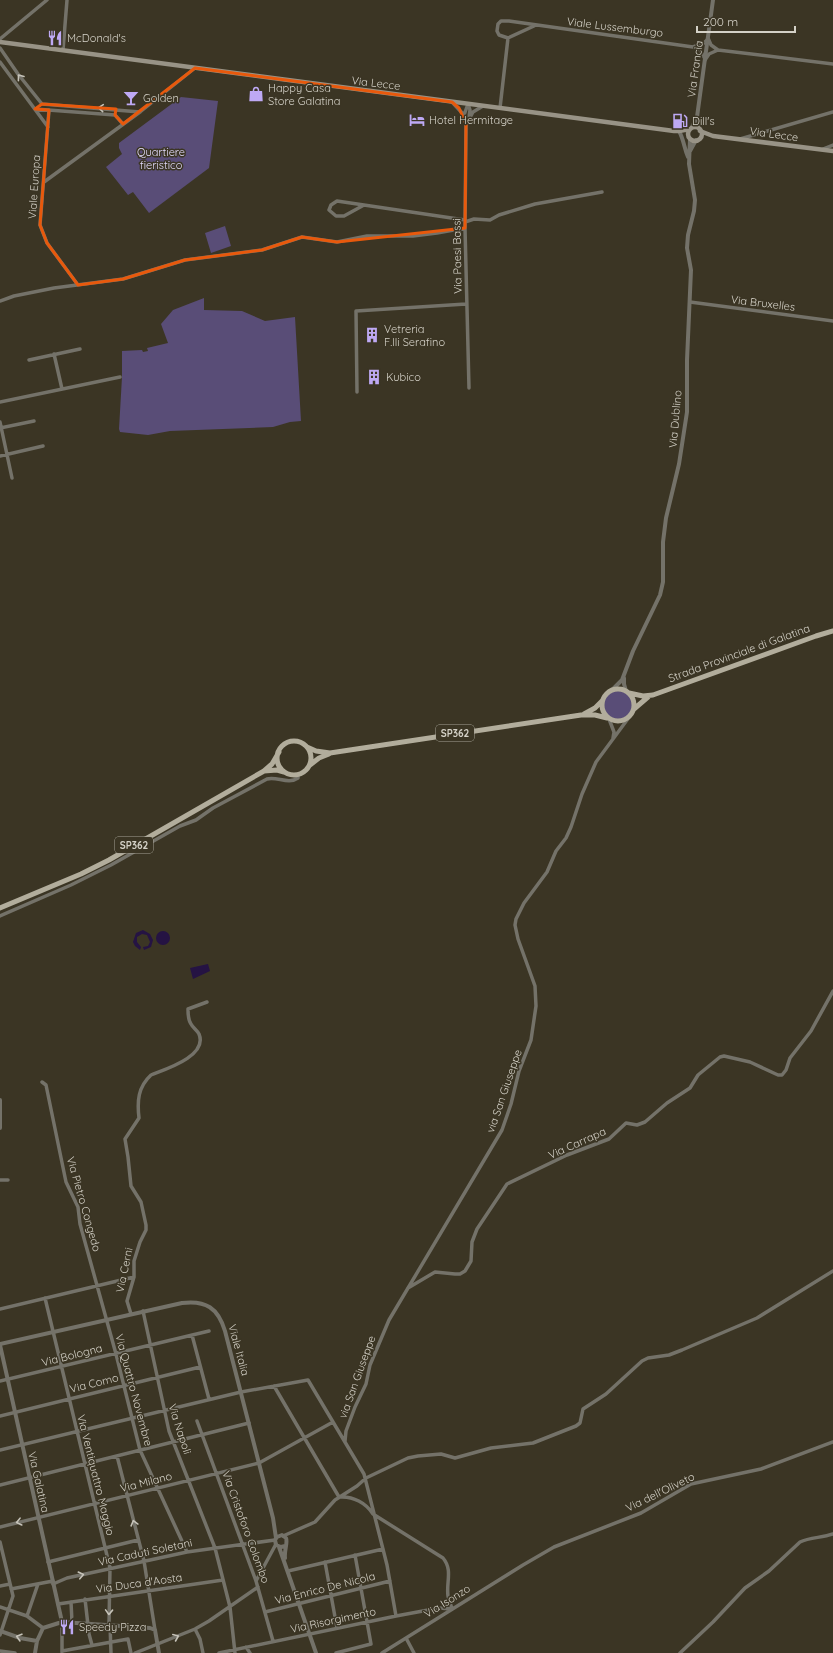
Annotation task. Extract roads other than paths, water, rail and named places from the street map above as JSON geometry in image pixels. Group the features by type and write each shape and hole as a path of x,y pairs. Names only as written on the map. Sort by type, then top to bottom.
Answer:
{"main road":[{"name":"Via Lecce","path":"0,42 679,131 691,128"},
{"path":"691,128 700,130 701,135 698,140 689,138 688,133 691,128"},
{"name":"Via Lecce","path":"700,130 713,136 833,151"},
{"name":"Via Lecce","path":"679,131 689,138"},
{"name":"Via Lecce","path":"698,140 713,136"},
{"name":"Strada Provinciale di Galatina","path":"630,716 634,709 643,700 653,695 833,631"},
{"name":"Strada Provinciale di Galatina","path":"613,689 643,696 653,695"},
{"name":"SP362","path":"581,715 595,708 602,701 604,696 613,689"},
{"path":"627,692 633,700 634,709"},
{"path":"602,701 602,710 608,718"},
{"name":"SP362","path":"298,775 319,758 330,753 581,715 595,715 618,722 627,719 630,716"},
{"name":"SP362","path":"0,908 110,862 264,771 272,764 278,752 286,743 297,741 316,751 330,753"},
{"path":"307,747 311,758 309,766"},
{"path":"278,752 278,763 284,772"},
{"path":"264,771 277,770 298,775"}],"street":[{"path":"0,39 47,0"},
{"path":"63,50 67,0"},
{"name":"Via Francia","path":"697,117 713,0"},
{"name":"Viale Lussemburgo","path":"508,38 497,32 498,24 501,21 693,47"},
{"path":"500,108 508,38 534,26"},
{"path":"693,47 704,43 708,38 713,49"},
{"path":"700,45 707,49"},
{"path":"693,47 700,50 713,49 833,64"},
{"path":"700,50 705,60 713,49"},
{"path":"1,51 42,104"},
{"path":"0,62 48,127"},
{"path":"44,182 140,112 195,68"},
{"path":"452,102 464,115 468,104"},
{"path":"35,109 42,104 140,112"},
{"name":"Via Paesi Bassi","path":"466,124 470,110 468,104"},
{"name":"Via Paesi Bassi","path":"469,117 473,112 483,106"},
{"path":"35,109 115,115 123,124"},
{"path":"115,115 116,109"},
{"name":"Viale Europa","path":"49,110 40,225 47,243 78,285"},
{"path":"740,139 833,112"},
{"name":"Via Paesi Bassi","path":"464,115 466,124 465,228 469,388"},
{"path":"691,128 697,117"},
{"path":"697,117 700,130"},
{"name":"Via Dublino","path":"679,131 683,138 685,151 688,157"},
{"path":"762,133 761,137 764,142"},
{"name":"Via Dublino","path":"613,689 622,680 633,651 660,595 663,582 663,542 666,518 679,464 687,412 687,360 691,270 687,248 688,234 694,211 694,200 688,157 689,138"},
{"path":"688,157 693,144 698,140"},
{"path":"820,149 833,145"},
{"path":"364,205 344,216 336,216 330,210 331,205 337,201 364,205 465,221 474,219 490,220 499,214 535,204 602,192"},
{"path":"0,301 14,296 54,288 117,280 185,260 272,248 302,237 337,242 367,236 413,236 465,228"},
{"name":"Via Bruxelles","path":"690,302 833,321"},
{"path":"357,392 356,311 466,304"},
{"path":"29,360 80,349"},
{"path":"54,354 62,389"},
{"path":"0,402 120,377"},
{"path":"1,428 34,421"},
{"path":"0,422 12,478"},
{"path":"0,456 43,446"},
{"name":"Via Dublino","path":"624,673 624,684 627,692"},
{"name":"via San Giuseppe","path":"345,1441 356,1407 366,1384 372,1359 389,1320 502,1130 511,1104 519,1071 531,1040 536,1006 535,986 518,939 515,925 516,919 524,903 547,872 556,851 572,827 582,794 593,767 630,716"},
{"path":"608,718 614,732 613,739"},
{"path":"0,916 71,885 110,862 180,826 196,820 213,808 267,779 275,778 282,780 295,780 298,778 298,775"},
{"name":"Via Carrapa","path":"407,1289 434,1272 460,1274 465,1271 471,1261 472,1242 477,1229 507,1184 568,1154 610,1139 626,1123 637,1125 645,1122 667,1103 690,1088 698,1075 720,1057 724,1056 750,1062 778,1075 782,1075 786,1070 790,1058 811,1031 833,991"},
{"name":"Via Cerni","path":"130,1314 127,1301 134,1277 134,1261 146,1230 146,1225 141,1202 130,1186 125,1139 139,1118 138,1099 141,1088 148,1078 151,1075 187,1059 199,1048 201,1040 196,1029 191,1024 188,1009 207,1002"},
{"name":"Via Pietro Congedo","path":"42,1082 46,1085 66,1182 78,1207 80,1224 107,1320"},
{"path":"0,1100 0,1128"},
{"path":"0,1180 8,1180"},
{"path":"256,1581 276,1542 282,1535 315,1522 339,1497 357,1486 366,1478 408,1458 441,1454 455,1458 491,1448 534,1443 567,1430 580,1424 583,1409 606,1394 642,1362 653,1357 669,1355 743,1325 766,1314 833,1271"},
{"path":"0,1309 134,1277"},
{"name":"Via Ventiquattro Maggio","path":"45,1298 68,1399 110,1568 109,1624 111,1653"},
{"name":"Viale Italia","path":"0,1345 143,1311 192,1302 206,1305 216,1312 225,1331 241,1392 273,1518 276,1542 316,1653"},
{"name":"Via Napoli","path":"143,1311 164,1410 173,1442 215,1548 230,1607 235,1651"},
{"name":"Via Quattro Novembre","path":"107,1320 140,1450 187,1552"},
{"name":"Via Bologna","path":"0,1382 209,1331"},
{"path":"192,1335 209,1399"},
{"name":"Via Galatina","path":"0,1345 62,1622"},
{"name":"Via Como","path":"0,1416 200,1367"},
{"path":"0,1450 209,1399 308,1380 366,1478 384,1549 396,1616"},
{"path":"274,1386 339,1497"},
{"name":"Via Cristoforo Colombo","path":"197,1420 256,1581 273,1641"},
{"name":"Via Milano","path":"0,1527 259,1463 333,1422"},
{"path":"0,1485 249,1423"},
{"name":"Via dell'Oliveto","path":"522,1565 554,1547 641,1513 691,1484 761,1469 833,1442"},
{"path":"117,1456 144,1561 159,1653"},
{"path":"339,1497 349,1497 369,1506 374,1514 443,1558 447,1564 449,1573 448,1595 452,1609"},
{"name":"Viale Italia","path":"273,1518 282,1535 287,1540 284,1552 287,1569"},
{"path":"287,1540 299,1529"},
{"path":"680,1653 746,1588 769,1571 800,1542 804,1539 824,1537 833,1534"},
{"path":"48,1562 138,1540"},
{"path":"0,1542 13,1596 0,1633 37,1641"},
{"path":"276,1542 285,1546"},
{"name":"Via Caduti Soletani","path":"11,1589 53,1583 67,1578 110,1568 187,1552 242,1544 276,1542"},
{"path":"287,1569 384,1549"},
{"path":"336,1653 371,1644 356,1555"},
{"path":"325,1562 337,1628"},
{"name":"Via Isonzo","path":"382,1653 522,1565"},
{"name":"Via Duca d'Aosta","path":"58,1604 223,1580"},
{"name":"Via Enrico De Nicola","path":"265,1612 390,1581"},
{"path":"0,1586 10,1584"},
{"path":"27,1616 38,1584"},
{"path":"135,1653 195,1629 258,1587"},
{"path":"85,1599 92,1645"},
{"path":"71,1602 72,1622"},
{"path":"0,1607 27,1616 43,1628"},
{"name":"Via Risorgimento","path":"219,1653 235,1651 273,1641 396,1616 439,1608 452,1609"},
{"path":"35,1653 37,1641 43,1628 62,1622 109,1624 150,1628 155,1630"},
{"path":"62,1622 62,1652 128,1639 131,1653"},
{"path":"195,1629 200,1639 203,1653"},
{"path":"406,1638 414,1653"},
{"path":"246,1647 250,1653"},
{"path":"0,1651 15,1653"}],"place":[{"name":"McDonald's","path":"55,38"},
{"name":"Happy Casa Store Galatina","path":"256,94"},
{"name":"Golden","path":"131,98"},
{"name":"Hotel Hermitage","path":"417,120"},
{"name":"Dill's","path":"680,121"},
{"name":"Vetreria F.lli Serafino","path":"372,335"},
{"name":"Kubico","path":"374,377"},
{"name":"Speedy Pizza","path":"67,1627"}],"park label":[{"name":"Quartiere fieristico","path":"161,158"}]}
